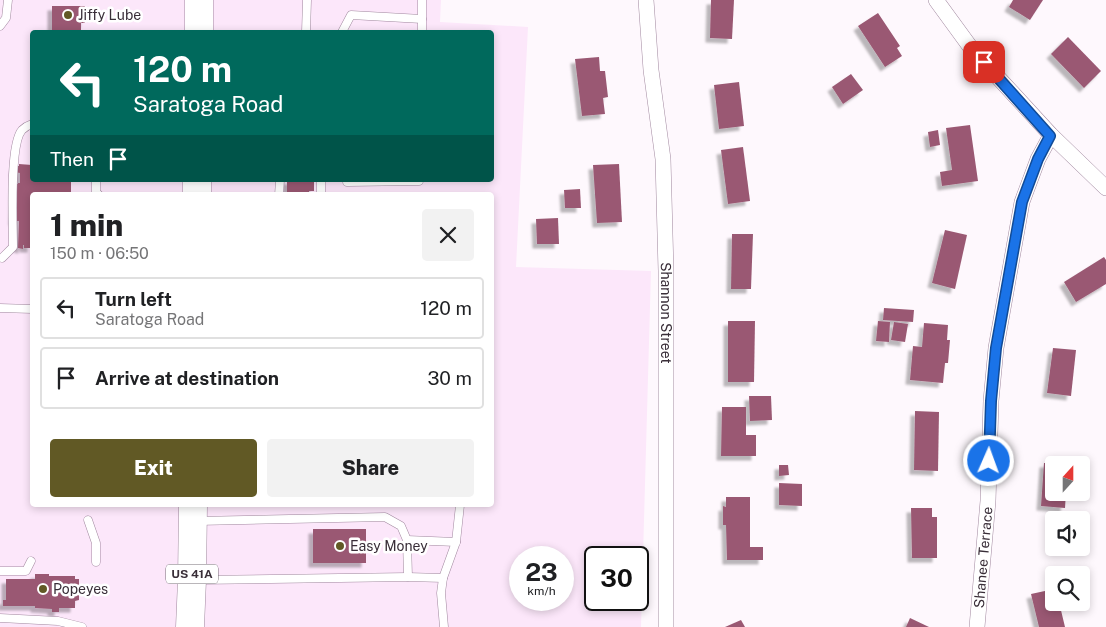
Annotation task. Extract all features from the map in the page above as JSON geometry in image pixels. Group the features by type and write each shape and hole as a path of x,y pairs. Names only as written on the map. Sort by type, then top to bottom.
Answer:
{"highway":[{"path":"199,0 199,30"},
{"name":"US 41A","path":"190,627 193,513"}],"street":[{"name":"Shannon Street","path":"646,0 651,70 663,159 666,271 666,627"},
{"path":"936,0 971,48 1050,136 1106,188"},
{"name":"Shanee Terrace","path":"977,627 988,501 991,401 996,348 1022,202 1038,159 1050,136"}],"lane":[{"path":"0,26 6,18 8,0"},
{"path":"306,30 307,0"},
{"path":"422,0 422,30"},
{"path":"343,30 352,15 422,18"},
{"path":"2,258 13,247 13,165 17,141 22,130 30,125"},
{"path":"0,308 30,309"},
{"path":"444,627 441,593 443,578 456,542 460,507"},
{"path":"193,513 386,517 401,526 407,540 408,576"},
{"path":"88,520 96,543 96,562"},
{"path":"407,540 456,542"},
{"path":"0,571 26,571 31,562"},
{"path":"192,580 408,576 443,578"},
{"path":"0,618 58,621 82,627"}],"shaded area":[{"path":"0,0 441,0 440,22 528,27 516,267 651,271 643,546 584,546 584,611 641,611 641,627 0,627"}],"building":[{"path":"711,0 734,0 732,39 710,38"},
{"path":"1013,0 1043,0 1030,20 1009,7"},
{"name":"Jiffy Lube","path":"52,6 85,6 85,23 81,23 81,30 52,30"},
{"path":"878,13 900,46 897,48 902,56 885,67 858,26"},
{"path":"1068,37 1101,71 1084,88 1051,54"},
{"path":"599,57 600,71 605,71 608,97 603,98 605,114 582,116 575,59"},
{"path":"851,74 863,90 843,104 832,87"},
{"path":"739,82 744,126 719,129 714,85"},
{"path":"970,125 978,181 942,186 940,172 952,170 946,128"},
{"path":"938,130 940,145 930,147 928,132"},
{"path":"743,147 750,201 728,204 721,150"},
{"path":"19,164 30,165 30,182 71,182 71,192 30,192 30,248 24,248 23,245 23,249 18,248 19,221 13,221 14,184 20,183 20,173 14,172 15,166 19,166"},
{"path":"619,164 622,222 597,223 593,165"},
{"path":"287,182 314,182 314,191 287,192"},
{"path":"580,189 581,208 565,208 564,190"},
{"path":"558,218 559,244 537,244 536,219"},
{"path":"945,230 967,235 955,289 932,283"},
{"path":"732,234 753,234 751,289 731,289"},
{"path":"1104,257 1106,260 1106,284 1076,302 1064,282"},
{"path":"884,308 914,310 913,322 883,320"},
{"path":"728,321 755,321 754,382 728,382"},
{"path":"878,321 890,322 889,342 876,341"},
{"path":"894,322 908,324 905,342 891,340"},
{"path":"924,323 948,325 947,340 950,340 948,363 945,363 943,383 910,380 913,346 922,347"},
{"path":"1053,348 1076,350 1071,396 1047,393"},
{"path":"749,396 771,396 772,420 750,421"},
{"path":"722,407 746,407 746,435 756,435 756,456 721,456"},
{"path":"915,411 939,412 938,471 914,470"},
{"path":"1045,463 1045,501 1065,501 1065,508 1041,506"},
{"path":"779,465 788,465 789,475 779,476"},
{"path":"779,483 802,484 802,506 779,505"},
{"path":"726,497 750,497 750,547 763,547 763,560 727,560 726,525 723,525 723,506 726,507"},
{"path":"911,508 932,508 932,517 937,517 937,558 912,558"},
{"name":"Easy Money","path":"313,529 366,529 366,563 313,563"},
{"name":"Popeyes","path":"35,574 75,576 75,579 79,579 79,600 75,601 75,608 59,608 59,612 52,612 52,609 35,608 35,606 3,606 3,600 6,600 6,579 35,579"},
{"path":"1045,591 1045,611 1061,611 1065,627 1039,627 1031,594"},
{"path":"910,618 929,627 906,627"},
{"path":"741,620 745,627 725,627"}],"place":[{"name":"Jiffy Lube","path":"68,15"},
{"name":"Easy Money","path":"340,546"},
{"name":"Popeyes","path":"43,589"}],"route":[{"path":"984,62 1050,136 1038,159 1022,202 996,348 991,401 989,461"}]}
